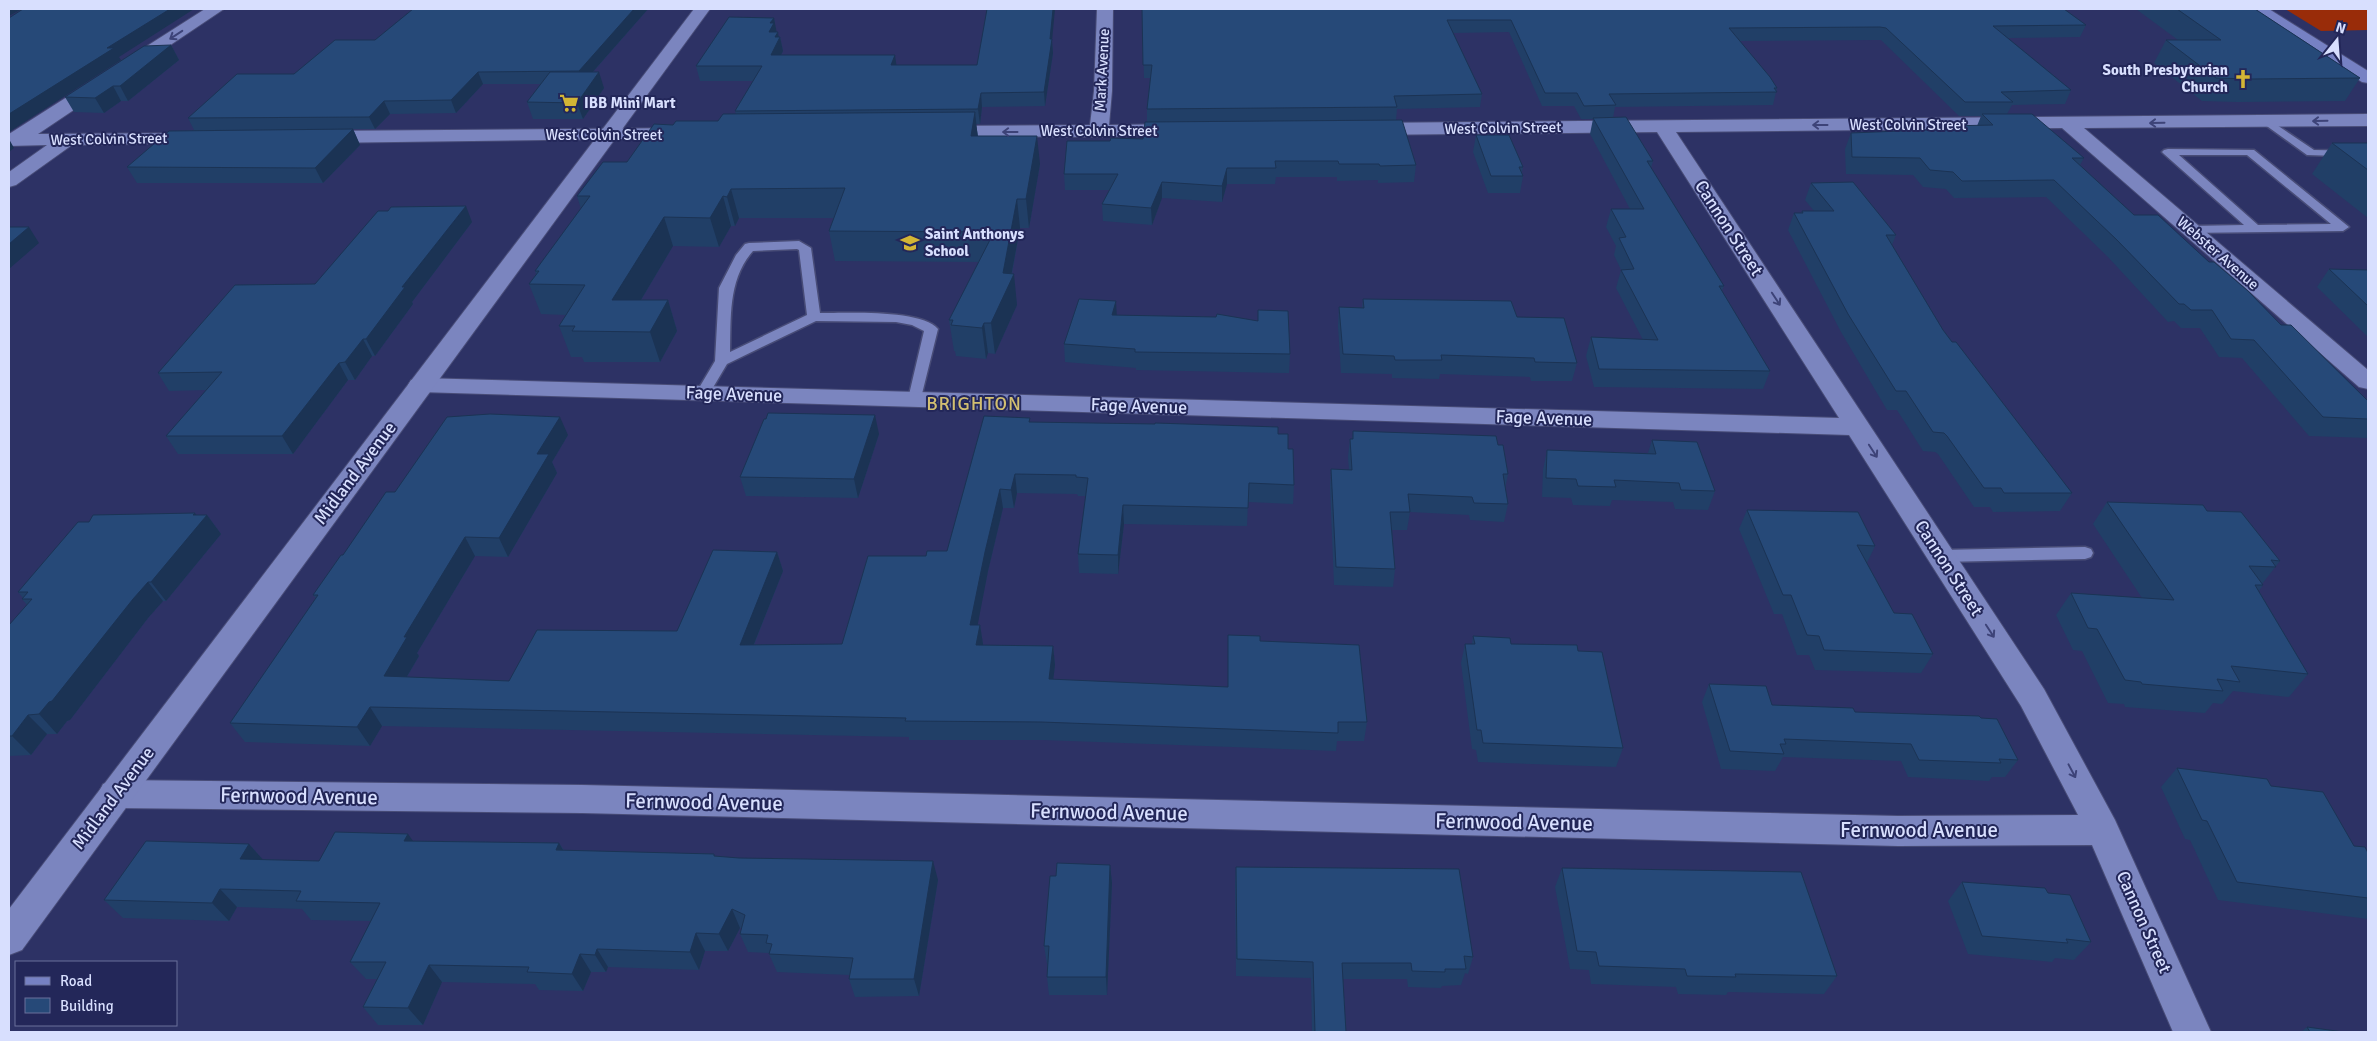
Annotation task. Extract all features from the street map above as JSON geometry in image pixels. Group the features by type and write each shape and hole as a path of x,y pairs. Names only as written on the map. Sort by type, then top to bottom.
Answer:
{"main road":[{"path":"2258,9 2368,78"}],"street":[{"path":"12,140 216,9"},
{"name":"Midland Avenue","path":"9,938 702,9"},
{"name":"Mark Avenue","path":"1099,131 1103,91 1105,9"},
{"name":"West Colvin Street","path":"1346,129 2368,120"},
{"name":"Webster Avenue","path":"2068,124 2368,382"},
{"name":"Cannon Street","path":"1664,126 2034,698 2103,830 2192,1032"},
{"name":"West Colvin Street","path":"922,132 1198,130"},
{"name":"West Colvin Street","path":"303,138 706,134"},
{"name":"West Colvin Street","path":"12,140 214,138"},
{"path":"9,182 66,140"},
{"name":"Fage Avenue","path":"420,385 1858,427"},
{"name":"Fernwood Avenue","path":"116,794 582,799 1898,831 2103,830"}],"lane":[{"path":"2268,122 2311,153 2368,154"},
{"path":"2191,230 2343,227 2250,152 2168,152 2254,228"},
{"path":"703,393 722,361 726,288 742,255 748,247 799,245 805,248 814,317"},
{"path":"722,361 814,317 896,318 916,322 930,329 914,399"},
{"path":"1942,556 2085,553"}],"shaded area":[{"path":"2285,9 2368,9 2368,30 2321,31"}],"building":[{"path":"23,9 170,9 107,48 114,48 9,114 9,18"},
{"path":"413,9 634,9 579,71 478,72 451,100 384,101 369,117 188,118 237,74 294,74 335,40 375,40"},
{"path":"987,9 1053,9 1050,39 1052,39 1044,92 981,93 978,109 735,111 762,66 696,66 729,17 774,18 770,23 774,23 769,32 778,32 775,37 780,37 771,55 895,55 891,65 977,65"},
{"path":"1142,9 2064,9 2086,25 1993,26 2071,90 2001,92 2013,102 1965,102 1886,28 1729,28 1770,77 1777,88 1774,88 1777,92 1609,94 1616,105 1584,106 1577,93 1545,93 1511,20 1447,20 1482,94 1394,96 1397,107 1147,109 1152,65 1143,65"},
{"path":"2177,9 2255,9 2360,78 2216,78 2166,40 2221,40"},
{"path":"171,45 120,86 113,86 95,98 65,97 144,46"},
{"path":"550,72 599,72 577,103 527,102"},
{"path":"975,112 971,136 1037,136 1026,199 1017,199 1003,273 1014,274 991,323 984,323 982,328 951,325 953,320 949,320 994,232 829,231 845,188 731,189 727,197 723,196 710,218 664,217 612,300 668,300 650,332 572,331 575,326 559,326 585,285 529,284 539,271 535,271 590,196 577,196 603,162 627,162 654,124 673,125 676,121 718,121 723,114"},
{"path":"1982,114 2032,114 2084,158 2072,158 2134,215 2158,215 2209,262 2214,262 2248,291 2281,325 2291,325 2368,401 2368,419 2323,417 2254,340 2231,339 2212,310 2191,310 2184,304 2179,304 2117,240 2054,180 1962,181 1953,172 1930,170 1920,158 1852,157 1851,133 1949,129 1946,126 1993,125"},
{"path":"1626,117 1653,161 1647,161 1724,286 1719,286 1770,371 1599,369 1591,337 1658,340 1621,270 1634,269 1619,238 1626,237 1611,209 1644,209 1593,118"},
{"path":"1402,120 1416,165 1380,166 1379,164 1339,164 1338,161 1275,161 1276,168 1227,168 1222,186 1162,182 1151,208 1102,204 1118,174 1064,174 1067,141 1110,141 1111,138 1143,139 1145,122"},
{"path":"353,129 315,168 127,167 169,131"},
{"path":"1476,135 1509,135 1523,167 1519,167 1523,176 1491,176"},
{"path":"2332,143 2368,143 2368,170"},
{"path":"1853,182 1896,235 1886,235 1943,330 1952,342 1956,342 2072,493 2004,493 2001,488 1984,488 1947,436 1944,433 1933,432 1906,391 1896,391 1848,314 1794,213 1803,213 1802,211 1834,211 1811,183"},
{"path":"466,206 402,287 405,287 366,339 363,339 345,362 339,363 282,436 166,436 222,372 158,373 235,285 315,284 378,211 388,211 391,207"},
{"path":"9,227 29,227 9,244"},
{"path":"2329,269 2368,270 2368,306"},
{"path":"1079,299 1116,301 1112,315 1216,317 1217,314 1258,321 1258,310 1288,311 1290,354 1135,352 1135,349 1064,344"},
{"path":"1363,299 1511,301 1517,317 1564,318 1577,363 1535,362 1534,358 1441,355 1442,360 1395,360 1394,356 1343,354 1339,307 1364,308"},
{"path":"768,413 875,415 854,479 740,477"},
{"path":"490,414 560,417 537,454 549,454 499,538 465,537 404,637 407,637 384,676 509,681 537,630 677,631 713,550 777,552 740,645 842,644 868,556 926,556 927,551 947,551 984,416 1030,418 1029,422 1155,423 1278,427 1278,434 1288,434 1288,449 1293,449 1294,485 1249,483 1248,508 1123,505 1118,555 1078,554 1088,478 1076,477 1076,475 1015,474 1011,490 1000,489 985,552 970,625 980,625 976,645 1053,646 1049,679 1228,687 1228,635 1260,636 1260,641 1359,645 1367,722 1338,722 1338,733 1041,722 905,721 906,718 370,707 357,727 230,723 318,595 313,595 341,555 343,555 386,492 395,492 447,417"},
{"path":"1353,431 1496,436 1498,445 1503,445 1508,474 1503,474 1508,504 1474,503 1472,497 1408,494 1410,512 1390,512 1395,569 1336,567 1331,469 1352,470 1350,439 1353,439"},
{"path":"1652,440 1697,442 1715,491 1681,490 1679,483 1614,480 1616,487 1578,486 1576,479 1546,478 1547,450 1656,454"},
{"path":"2107,502 2203,505 2207,511 2241,512 2280,561 2271,560 2276,567 2249,566 2263,585 2255,585 2308,674 2231,666 2240,682 2217,679 2223,691 2142,684 2141,682 2125,680 2097,629 2088,628 2071,593 2174,600"},
{"path":"1747,510 1858,512 1875,546 1857,545 1894,613 1912,614 1933,654 1824,650 1819,636 1807,635 1791,595 1783,595"},
{"path":"195,513 193,515 207,515 151,582 148,582 133,599 52,701 39,714 28,715 12,736 9,736 9,625 32,599 22,599 28,592 18,592 78,522 89,522 93,515"},
{"path":"1473,636 1510,638 1511,644 1577,645 1578,651 1602,652 1623,748 1483,743 1481,730 1477,730 1465,644 1475,644"},
{"path":"1709,684 1766,686 1772,705 1853,708 1855,712 1979,716 1981,718 1997,719 2018,760 1999,759 2001,763 1919,760 1911,744 1784,739 1786,744 1780,744 1784,754 1730,751"},
{"path":"2177,768 2267,779 2271,786 2323,792 2354,846 2365,847 2368,853 2368,898 2237,882 2207,821 2202,820"},
{"path":"335,832 408,834 404,841 559,843 556,850 714,854 714,856 739,858 933,861 914,979 849,979 853,958 769,954 772,944 766,943 768,935 740,934 745,915 732,909 719,934 696,933 690,952 597,949 595,955 580,954 572,974 527,972 529,967 429,965 408,1008 363,1007 386,962 350,962 380,903 296,901 301,891 220,889 212,903 104,900 146,841 249,844 240,859 319,861"},
{"path":"1057,863 1110,865 1106,977 1047,977 1049,946 1044,946 1050,876 1056,876"},
{"path":"1236,867 1459,869 1473,957 1464,956 1466,969 1445,969 1445,972 1412,971 1411,963 1342,963 1346,1032 1315,1032 1313,962 1237,959"},
{"path":"1562,868 1801,872 1837,976 1735,974 1736,977 1687,976 1685,969 1599,966 1596,952 1577,951"},
{"path":"1962,882 2045,888 2048,893 2070,895 2091,942 2066,939 2068,943 1982,936"},
{"path":"2307,1027 2344,1032 2310,1032"}],"place":[{"name":"South Presbyterian Church","path":"2243,79"},
{"name":"IBB Mini Mart","path":"569,103"},
{"name":"Saint Anthonys School","path":"910,243"}],"district":[{"name":"BRIGHTON","path":"974,403"}]}
